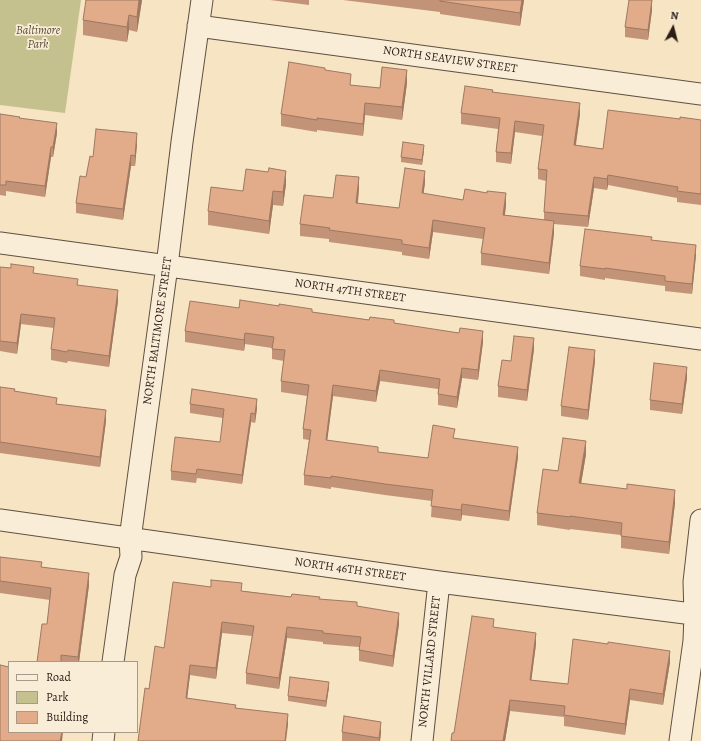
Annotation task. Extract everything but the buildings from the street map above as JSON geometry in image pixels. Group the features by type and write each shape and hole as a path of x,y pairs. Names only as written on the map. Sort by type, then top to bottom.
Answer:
{"street":[{"name":"NORTH BALTIMORE STREET","path":"113,661 125,575 131,557 130,539 202,0"},
{"name":"NORTH SEAVIEW STREET","path":"198,26 701,94"},
{"name":"NORTH 47TH STREET","path":"0,243 701,339"},
{"name":"NORTH 46TH STREET","path":"0,520 439,582 698,615"},
{"path":"680,741 698,615 694,582 701,520"},
{"name":"NORTH VILLARD STREET","path":"422,741 439,582"}],"green space":[{"name":"Baltimore Park","path":"0,0 81,0 65,113 0,105"}]}
